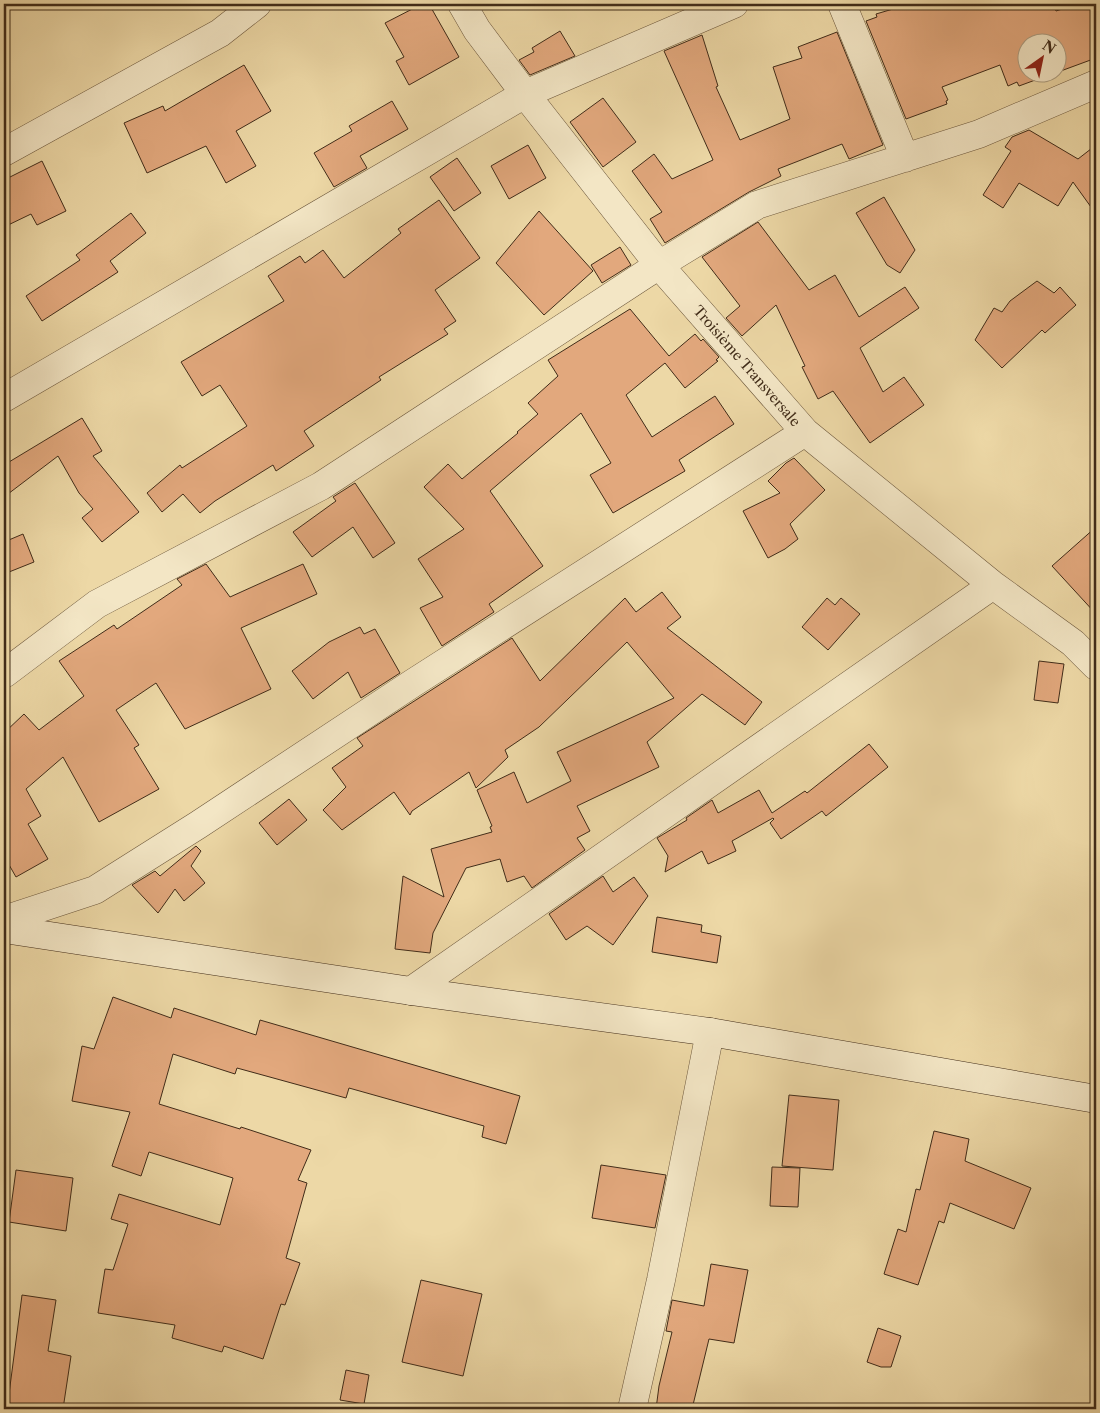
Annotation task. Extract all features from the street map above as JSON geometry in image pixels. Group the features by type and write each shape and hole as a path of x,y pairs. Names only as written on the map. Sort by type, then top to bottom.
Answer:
{"street":[{"path":"4,152 220,33 257,4"},
{"name":"Troisième Transversale","path":"462,4 477,30 525,94 659,265 805,432 993,585 1085,644 1096,666"},
{"path":"4,398 525,94 734,4"},
{"path":"842,4 905,158"},
{"path":"4,674 97,604 321,486 659,265 757,205 979,134 1096,84"},
{"path":"4,920 95,890 206,820 421,677 805,432"},
{"path":"411,991 993,585"},
{"path":"4,929 411,991 710,1032 1096,1099"},
{"path":"632,1409 661,1280 710,1032"}],"building":[{"path":"422,4 429,4 459,57 409,85 396,61 404,57 385,23"},
{"path":"910,4 1053,4 1056,11 1078,4 1096,4 1096,58 1068,68 1068,32 1018,32 1018,82 1030,82 1019,86 1017,82 1008,86 1000,65 942,87 948,100 946,101 947,104 906,119 866,21 877,17 876,14"},
{"path":"560,31 575,56 530,75 519,60 534,52 532,48"},
{"path":"837,32 883,145 849,159 842,144 778,169 781,176 749,192 665,243 650,219 662,212 632,171 654,154 672,179 713,160 664,51 702,35 718,86 716,87 740,140 790,119 773,67 802,58 798,47"},
{"path":"244,65 271,111 236,131 256,166 226,183 206,146 147,173 124,123 163,106 165,111"},
{"path":"603,98 636,142 603,167 570,122"},
{"path":"392,101 408,129 360,156 367,168 334,187 314,153 352,131 349,126"},
{"path":"1029,130 1078,159 1096,145 1096,214 1073,182 1058,206 1019,183 1003,208 983,195 1011,151 1005,147 1012,137"},
{"path":"528,145 546,178 509,199 491,166"},
{"path":"457,158 481,193 454,211 430,177"},
{"path":"42,161 66,211 37,225 31,214 4,227 4,180"},
{"path":"884,197 915,250 900,273 887,265 856,213"},
{"path":"439,200 480,258 435,290 456,321 444,329 448,334 379,377 381,380 304,431 314,446 276,471 273,465 215,501 200,513 183,494 162,512 147,493 180,465 182,468 247,426 220,385 202,396 181,362 284,301 268,276 300,256 305,263 323,250 344,278 401,233 398,229"},
{"path":"539,211 593,271 544,315 496,263"},
{"path":"131,213 146,233 110,261 118,272 42,321 26,296 80,260 76,255"},
{"path":"758,222 809,290 835,275 859,317 905,287 919,308 860,348 883,392 904,377 924,405 870,443 833,391 818,399 802,367 805,366 776,305 742,336 726,318 740,306 702,257"},
{"path":"620,247 631,265 602,283 591,265"},
{"path":"1037,281 1054,293 1060,287 1076,305 1045,333 1042,330 1002,368 975,340 994,308 1002,312 1010,301"},
{"path":"630,309 669,356 695,334 701,341 703,339 719,357 716,360 718,361 685,388 665,363 626,395 652,437 715,396 734,424 679,460 685,471 613,513 590,475 611,463 581,413 490,491 543,566 489,604 494,612 442,646 420,608 443,597 418,559 464,529 424,487 448,464 462,479 518,433 538,414 528,403 558,376 548,360"},
{"path":"82,418 102,451 93,456 139,512 102,542 82,518 93,509 79,493 58,456 4,497 4,465"},
{"path":"794,458 825,490 790,524 798,539 768,558 743,511 780,493 768,481 786,463"},
{"path":"355,483 395,543 373,558 353,527 312,557 293,532 336,501 333,497"},
{"path":"1096,527 1096,614 1052,566"},
{"path":"23,534 34,562 4,574 4,542"},
{"path":"206,564 230,597 303,564 317,594 241,628 271,689 185,729 156,683 116,710 139,745 134,748 159,789 99,822 63,757 26,789 41,816 28,824 48,859 16,877 4,856 4,733 24,714 39,730 84,696 59,661 114,625 117,629 182,585 177,579"},
{"path":"662,592 681,617 667,628 762,702 745,725 702,694 647,742 659,767 577,806 590,831 577,838 585,850 532,888 524,876 507,882 500,859 466,868 433,933 430,953 395,949 403,876 444,897 431,849 492,832 490,827 492,826 477,790 514,772 527,803 571,781 557,752 674,698 627,642 539,727 505,750 508,757 476,788 469,772 412,811 410,815 394,792 342,830 323,810 346,787 332,768 363,746 357,738 512,638 540,681 625,598 636,612"},
{"path":"827,598 835,605 841,598 860,614 828,650 802,627"},
{"path":"360,627 364,634 375,629 400,673 361,698 348,672 313,699 292,671 329,642"},
{"path":"1039,661 1064,664 1058,703 1034,700"},
{"path":"869,744 888,767 826,816 822,811 781,839 770,823 773,818 732,841 736,851 708,864 702,851 665,872 668,856 657,838 687,820 686,818 712,800 718,813 759,790 772,813 805,791 807,793"},
{"path":"289,799 307,820 277,845 259,823"},
{"path":"196,846 201,851 191,866 205,883 184,901 175,889 158,913 132,885 155,871 160,876"},
{"path":"603,876 613,892 634,877 648,896 613,945 587,926 566,940 549,914"},
{"path":"657,917 702,925 701,932 721,936 717,963 652,952"},
{"path":"113,997 171,1018 174,1008 256,1035 260,1020 520,1096 506,1144 482,1137 484,1126 349,1088 346,1098 237,1068 235,1074 173,1054 159,1104 240,1129 241,1127 311,1150 298,1180 307,1183 286,1258 300,1263 285,1305 281,1304 263,1359 224,1346 222,1352 172,1338 175,1325 98,1313 105,1269 113,1270 128,1224 111,1219 119,1194 220,1225 233,1178 149,1152 141,1176 112,1166 130,1112 72,1101 82,1046 94,1049"},
{"path":"789,1095 839,1100 833,1170 782,1166"},
{"path":"934,1131 969,1139 965,1161 1031,1188 1014,1229 950,1203 944,1223 939,1221 918,1285 884,1274 898,1229 906,1232 916,1189 920,1190"},
{"path":"601,1165 666,1175 655,1228 592,1218"},
{"path":"772,1167 800,1168 798,1207 770,1206"},
{"path":"16,1170 73,1178 66,1231 9,1222"},
{"path":"711,1264 748,1270 734,1343 709,1339 692,1409 656,1409 659,1386 672,1332 666,1331 672,1300 704,1306"},
{"path":"421,1280 482,1294 463,1376 402,1362"},
{"path":"22,1295 56,1300 48,1351 71,1356 63,1409 7,1409"},
{"path":"878,1328 901,1336 891,1367 881,1367 867,1362"},
{"path":"346,1370 369,1375 364,1404 340,1400"}]}
